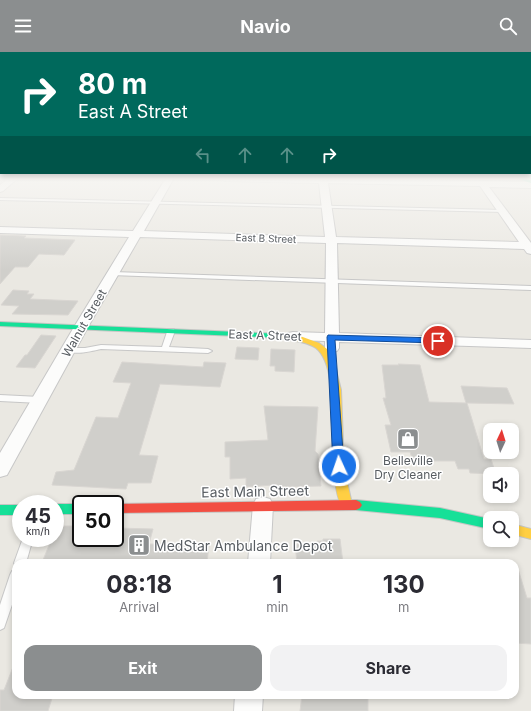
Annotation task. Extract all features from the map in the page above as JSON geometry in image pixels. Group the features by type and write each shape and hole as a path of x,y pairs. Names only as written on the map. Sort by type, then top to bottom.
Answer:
{"main road":[{"name":"East A Street","path":"0,324 277,335"},
{"path":"277,335 302,339 317,346 324,351 334,374 340,481 346,504"},
{"name":"East Main Street","path":"124,508 346,504 440,513 483,522"},
{"path":"0,510 12,510"},
{"path":"519,531 531,534"}],"street":[{"name":"Walnut Street","path":"0,470 81,327 152,209"},
{"path":"327,209 330,240 331,337 334,374"},
{"path":"503,211 530,247"},
{"name":"East B Street","path":"0,230 530,247"},
{"name":"East A Street","path":"277,335 531,344"},
{"path":"259,559 264,505"},
{"path":"248,711 249,699"}],"lane":[{"path":"404,209 503,211"},
{"path":"113,274 531,288"},
{"path":"165,349 172,331"},
{"path":"69,350 85,350 101,347 208,351"},
{"path":"0,398 40,400"},
{"path":"21,559 25,547"},
{"path":"0,624 12,587"}],"building":[{"path":"0,235 26,236 24,238 75,240 64,255 39,254 28,267 15,267 0,284"},
{"path":"13,290 29,291 27,294 34,294 30,299 78,301 68,315 12,314 19,306 1,305"},
{"path":"41,335 56,336 35,368 16,367 25,355 27,355"},
{"path":"237,347 259,348 258,360 235,359"},
{"path":"271,349 295,350 294,372 275,371 275,366 270,366"},
{"path":"122,362 203,367 204,362 226,363 220,387 160,384 139,455 158,456 151,483 128,483 126,489 52,485 56,472 74,470 96,417 118,418 131,383 113,382"},
{"path":"398,364 420,365 429,402 466,403 461,386 507,388 514,404 467,403 483,459 491,459 494,467 483,467 483,474 470,473 469,469 458,469 455,461 413,461 410,452 391,452 385,425 391,425 383,398 386,398 382,365 399,365"},
{"path":"264,406 318,407 315,451 318,454 321,486 273,487 273,485 246,487 246,478 230,479 230,457 225,457 225,442 268,440"},
{"name":"MedStar Ambulance Depot","path":"64,526 72,526 72,547 124,547 124,528 153,529 149,544 209,545 207,559 43,559 48,547 64,547"},
{"path":"323,539 340,539 342,559 297,559 295,544 318,544 317,541 323,541"},
{"path":"519,572 527,598 531,598 531,644 519,643"},
{"path":"12,670 12,699 52,699 48,711 0,711 0,690 4,690"},
{"path":"302,699 368,699 368,711 300,711"}],"traffic: fast":[{"path":"0,324 284,336"},
{"path":"356,505 440,513 483,522"},
{"path":"64,509 72,509"},
{"path":"0,510 12,510"}],"traffic: slow":[{"path":"284,336 306,340 316,344 324,351 330,362 334,375 338,407 339,468 346,504"},
{"path":"519,531 531,534"}],"traffic: jam":[{"path":"124,508 356,505"}],"place":[{"name":"Belleville Dry Cleaner","path":"408,439"},
{"name":"MedStar Ambulance Depot","path":"139,545"}],"route":[{"path":"339,466 331,337 438,341"}]}
